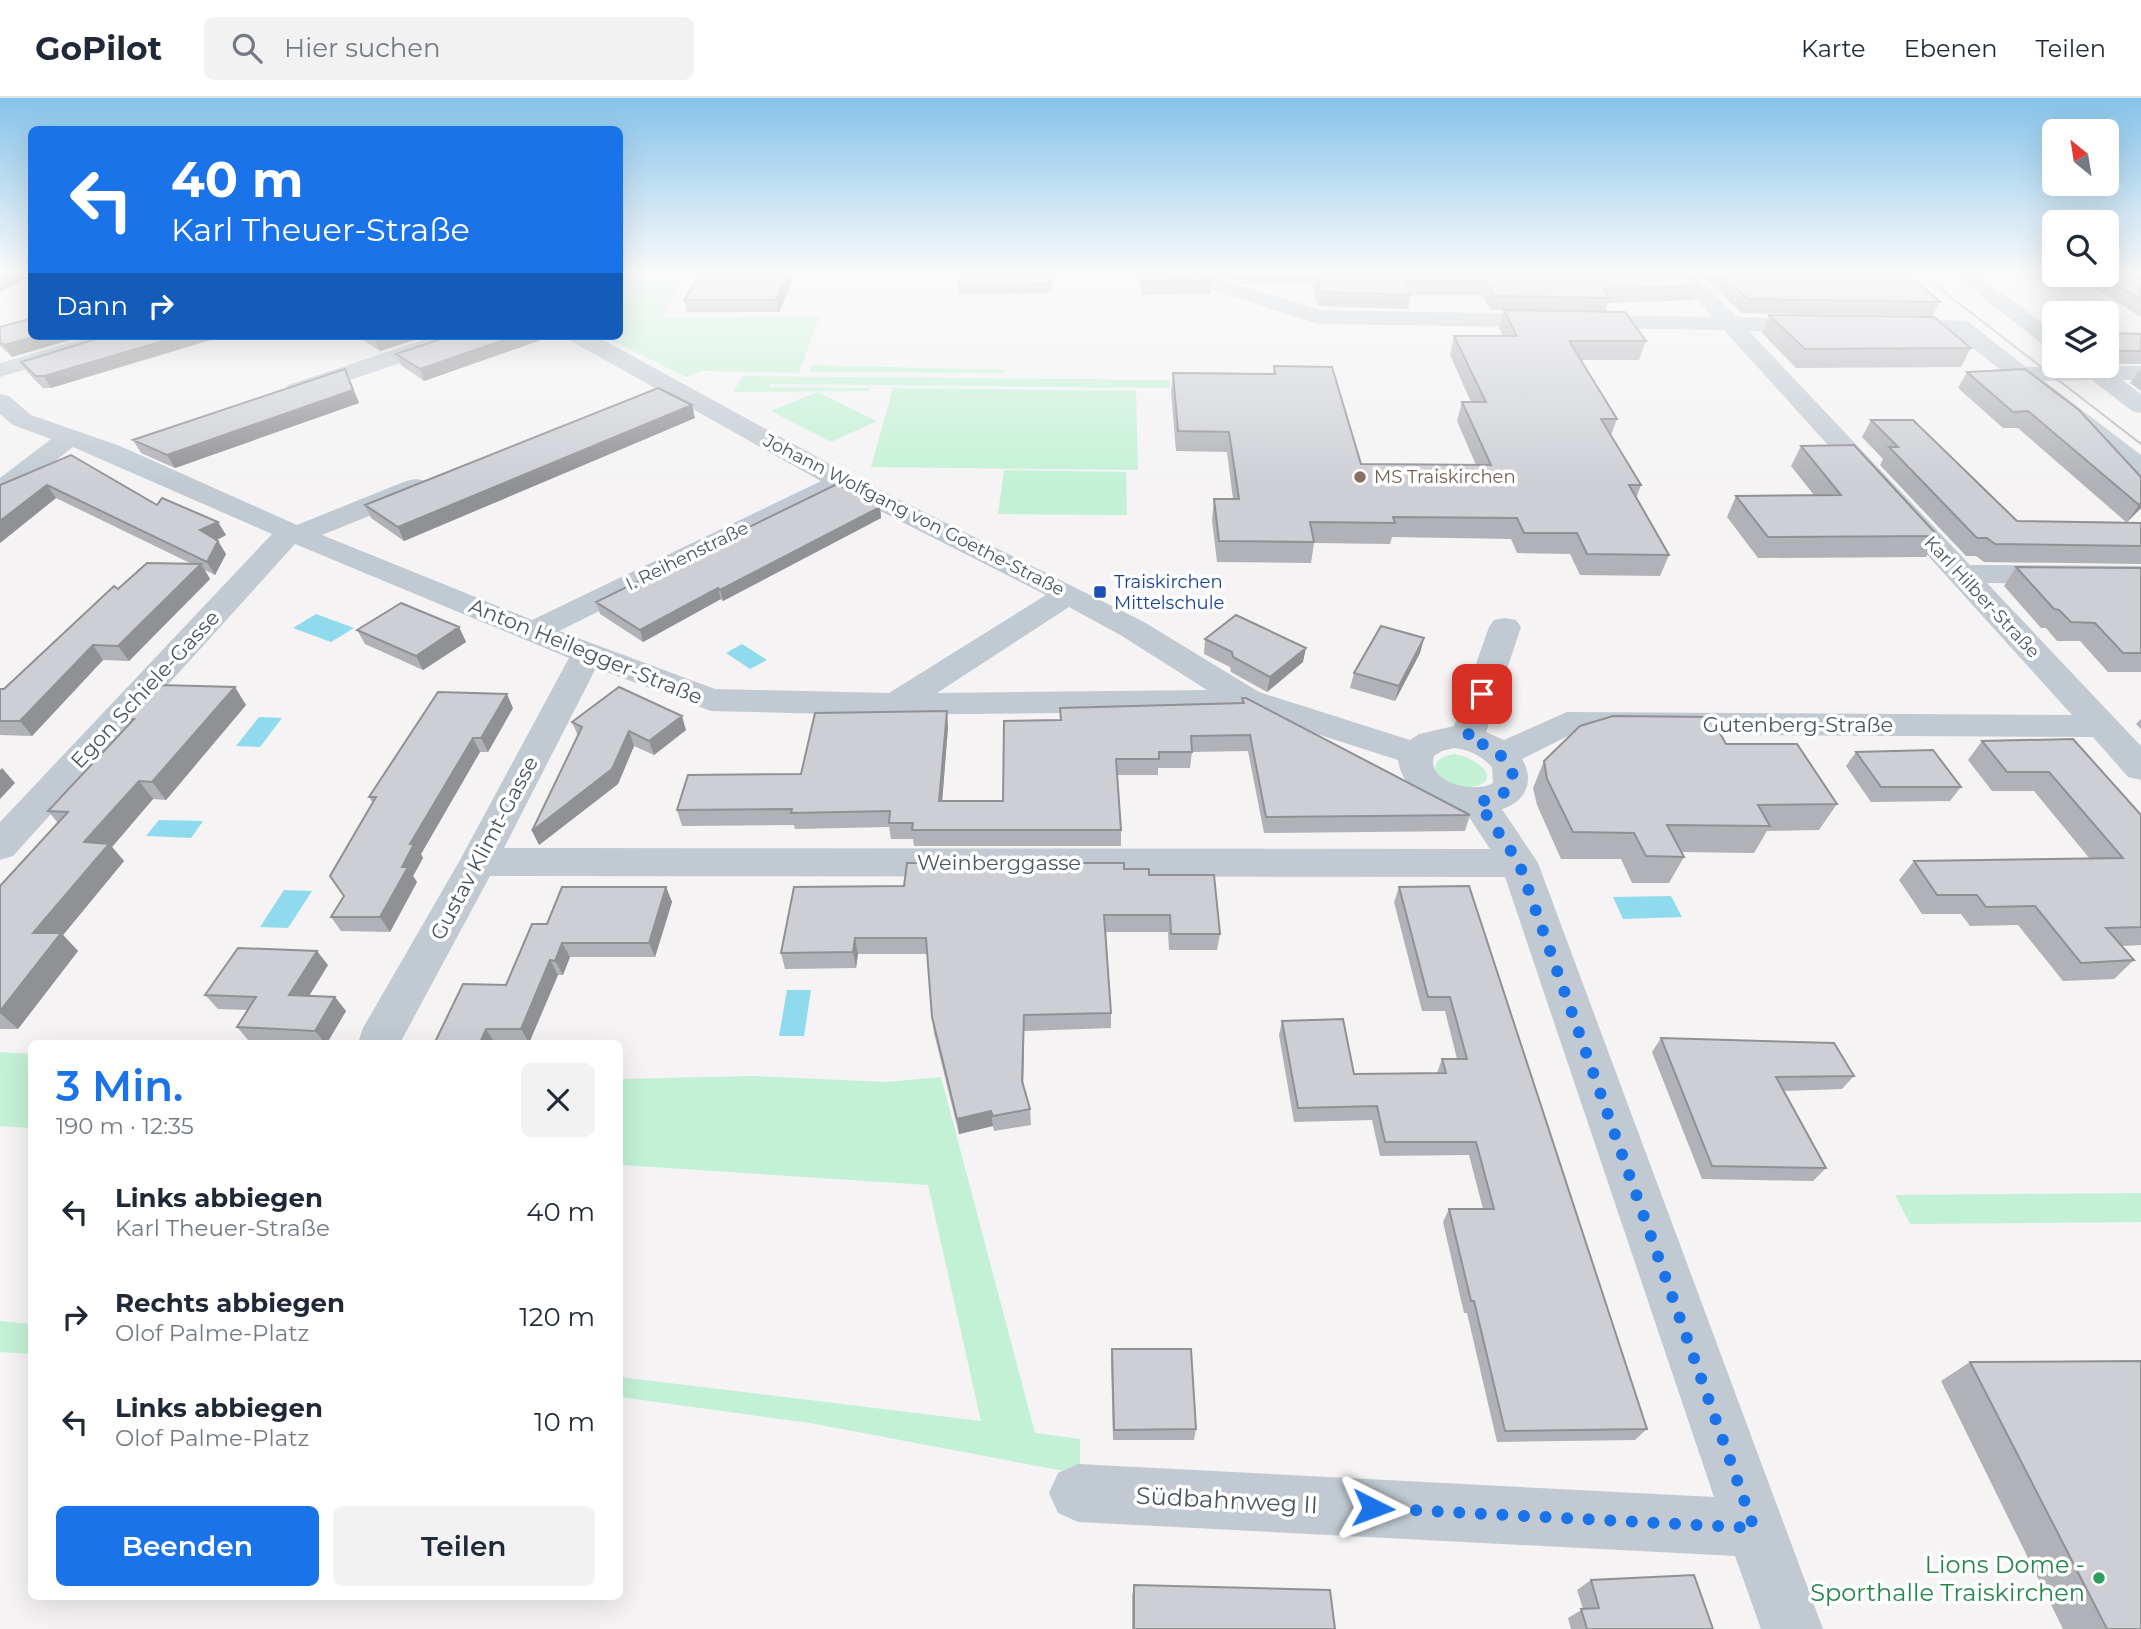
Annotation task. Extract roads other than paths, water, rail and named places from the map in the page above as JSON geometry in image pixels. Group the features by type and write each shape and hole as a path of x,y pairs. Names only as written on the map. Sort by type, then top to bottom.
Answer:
{"street":[{"path":"0,370 95,342"},
{"path":"278,396 438,342"},
{"name":"Johann Wolfgang von Goethe-Straße","path":"590,342 841,481 1133,629 1247,700"},
{"name":"Karl Hilber-Straße","path":"1747,342 2141,768"},
{"path":"1980,342 2141,468"},
{"path":"2119,371 2141,373"},
{"path":"2020,374 2042,372"},
{"path":"2104,378 2141,406"},
{"path":"642,396 668,386"},
{"name":"Anton Heilegger-Straße","path":"0,401 22,420 111,452 293,533 587,654 711,701 896,704 1247,700 1416,754"},
{"path":"0,491 70,437"},
{"path":"111,452 149,439"},
{"path":"293,533 436,479"},
{"name":"I. Reihenstraße","path":"534,631 841,481"},
{"name":"Egon Schiele-Gasse","path":"0,846 293,533"},
{"path":"1960,574 2141,575"},
{"path":"896,704 1068,594"},
{"path":"1467,739 1505,627"},
{"name":"Gustav Klimt-Gasse","path":"380,1040 478,862 587,654"},
{"name":"Gutenberg-Straße","path":"1501,755 1567,723 2101,726"},
{"path":"1454,737 1467,739 1486,744 1501,755 1513,775 1511,785 1504,794 1492,800 1460,801 1443,796 1428,787 1418,776 1416,754 1430,741 1454,737"},
{"path":"1478,802 1519,863 1754,1528 1793,1629"},
{"name":"Weinberggasse","path":"478,862 1519,863"},
{"name":"Südbahnweg II","path":"1078,1493 1754,1528"}],"water":[{"path":"316,614 354,628 331,642 293,628"},
{"path":"742,644 767,660 750,669 726,653"},
{"path":"259,717 282,718 260,747 236,746"},
{"path":"159,820 203,821 191,838 146,836"},
{"path":"284,890 312,891 288,928 260,927"},
{"path":"1671,896 1682,917 1623,919 1613,897"},
{"path":"787,990 811,990 804,1036 779,1036"}],"tram line":[{"path":"2010,342 2141,444"}],"place":[{"name":"MS Traiskirchen","path":"1360,477"},
{"name":"Traiskirchen Mittelschule","path":"1100,592"},
{"name":"Lions Dome - Sporthalle Traiskirchen","path":"2099,1578"}]}
